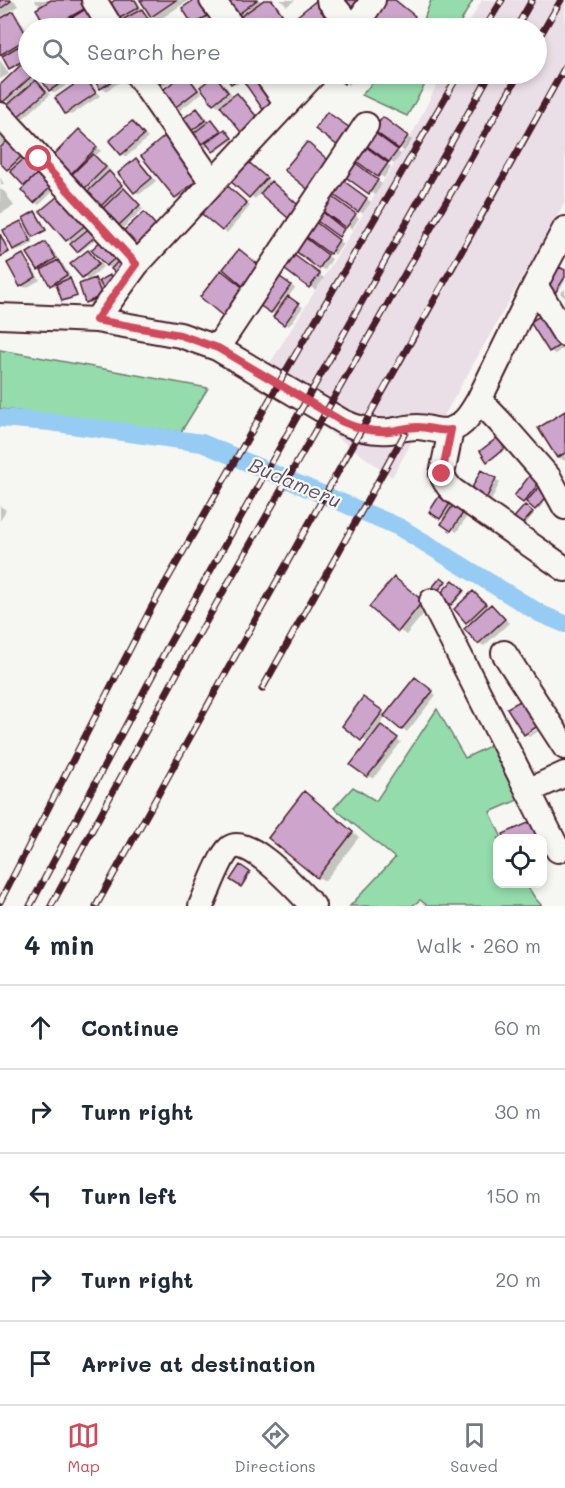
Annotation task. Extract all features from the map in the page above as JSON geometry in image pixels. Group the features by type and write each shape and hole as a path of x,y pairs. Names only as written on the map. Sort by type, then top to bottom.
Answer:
{"street":[{"path":"94,0 105,18"},
{"path":"212,0 226,18"},
{"path":"329,0 344,18"},
{"path":"360,18 373,0"},
{"path":"144,84 212,182"},
{"path":"274,84 288,103"},
{"path":"96,320 136,264 305,84"},
{"path":"0,115 136,264"},
{"path":"218,348 366,125"},
{"path":"0,316 96,320 180,335 218,348 357,428 371,431 418,427 451,430 470,415 479,400 565,229"},
{"path":"535,285 565,334"},
{"path":"479,400 557,474 565,507"},
{"path":"451,430 442,474 447,485 565,569"},
{"path":"432,601 558,849"},
{"path":"504,653 565,747"},
{"path":"528,791 565,774"},
{"path":"201,906 221,860 229,849 236,845 245,847 262,857 313,906"}],"shaded area":[{"path":"482,0 565,0 565,202 432,437 412,441 392,477 259,381 411,137 437,84 547,84 547,18 472,18"}],"green space":[{"path":"431,0 473,0 463,18 424,18"},
{"path":"371,84 425,84 407,116 362,95"},
{"path":"0,350 208,388 181,432 0,409"},
{"path":"437,709 465,758 496,743 525,797 490,812 500,834 493,834 493,888 529,888 542,906 428,906 420,900 412,906 350,906 395,858 334,808 353,787 376,801"}],"building":[{"path":"0,0 10,0 11,1 0,9"},
{"path":"51,0 88,0 91,5 68,18 41,18 36,9"},
{"path":"115,0 135,0 139,7 120,18 111,3"},
{"path":"140,0 176,0 151,17"},
{"path":"194,0 204,0 212,13 204,18 188,18 182,8"},
{"path":"229,0 257,0 236,16 226,3"},
{"path":"264,0 272,0 282,14 276,18 240,17"},
{"path":"317,0 323,0 331,10 321,18 296,17"},
{"path":"343,0 364,0 353,10"},
{"path":"381,0 395,0 415,16 413,18 367,17"},
{"path":"89,7 96,18 71,18"},
{"path":"142,9 147,18 126,18"},
{"path":"13,11 18,20 18,44 0,55 0,19"},
{"path":"18,47 18,64 9,69 2,56"},
{"path":"18,68 18,84 23,84 3,102 0,99 0,85"},
{"path":"31,84 39,84 46,92 14,120 4,108"},
{"path":"44,84 60,84 49,91"},
{"path":"75,84 90,84 96,93 65,114 55,98"},
{"path":"97,84 108,84 100,89"},
{"path":"171,84 194,84 198,90 173,109 160,92"},
{"path":"204,84 222,84 228,92 213,104 200,87"},
{"path":"245,84 266,84 281,98 264,111"},
{"path":"237,93 261,122 244,136 220,106"},
{"path":"197,108 206,120 188,133 180,121"},
{"path":"327,112 353,130 341,148 315,129"},
{"path":"383,117 408,136 399,149 373,130"},
{"path":"212,119 221,131 198,147 190,136"},
{"path":"132,121 144,135 121,155 109,141"},
{"path":"79,129 97,147 66,179 48,161"},
{"path":"225,129 232,138 213,152 206,143"},
{"path":"171,131 205,174 175,198 141,156"},
{"path":"372,131 398,150 389,162 363,143"},
{"path":"7,141 22,156 7,170 0,163 0,148"},
{"path":"307,142 334,165 311,192 284,170"},
{"path":"362,144 388,163 378,177 352,158"},
{"path":"93,154 106,167 80,193 67,179"},
{"path":"25,158 38,173 24,186 10,171"},
{"path":"136,158 152,178 134,193 118,173"},
{"path":"245,159 267,178 249,198 227,178"},
{"path":"353,161 378,180 369,194 343,175"},
{"path":"43,168 56,182 34,203 21,190"},
{"path":"109,171 122,185 98,209 84,195"},
{"path":"341,179 367,198 358,212 331,193"},
{"path":"222,181 247,203 222,231 197,210"},
{"path":"271,181 305,211 294,223 260,194"},
{"path":"124,188 140,205 117,227 101,210"},
{"path":"64,191 89,222 66,241 40,211"},
{"path":"330,195 356,214 346,228 320,209"},
{"path":"320,210 344,229 339,237 313,218"},
{"path":"35,211 46,230 33,237 23,218"},
{"path":"144,212 161,231 136,254 119,235"},
{"path":"21,221 31,241 13,250 3,230"},
{"path":"314,221 339,240 330,254 304,235"},
{"path":"91,227 97,235 77,252 70,244"},
{"path":"0,234 9,252 0,257"},
{"path":"303,236 328,255 319,269 293,249"},
{"path":"104,238 119,255 106,266 91,250"},
{"path":"45,242 56,258 38,270 27,253"},
{"path":"239,249 261,267 244,287 223,269"},
{"path":"88,250 99,264 82,278 70,264"},
{"path":"290,252 320,274 309,288 280,266"},
{"path":"23,254 36,277 20,287 7,263"},
{"path":"121,258 130,267 121,278 111,269"},
{"path":"58,260 67,275 50,286 41,270"},
{"path":"559,267 565,270 565,277 553,296 544,290"},
{"path":"221,270 246,290 224,317 200,297"},
{"path":"276,274 291,285 271,313 256,303"},
{"path":"110,275 115,284 104,290 99,281"},
{"path":"70,278 77,296 62,301 56,284"},
{"path":"95,278 102,296 85,303 79,284"},
{"path":"288,296 299,304 284,325 273,317"},
{"path":"548,311 565,342 549,352 530,322"},
{"path":"565,411 565,453 557,458 538,428"},
{"path":"497,438 505,448 487,462 480,451"},
{"path":"481,470 496,478 485,501 469,494"},
{"path":"530,475 540,482 523,503 514,496"},
{"path":"540,486 549,494 535,510 526,502"},
{"path":"443,490 454,497 440,519 429,512"},
{"path":"456,500 467,507 451,531 441,524"},
{"path":"525,505 533,512 519,528 511,521"},
{"path":"394,577 423,601 398,632 369,607"},
{"path":"441,577 446,581 435,594 430,590"},
{"path":"453,580 464,590 451,605 439,595"},
{"path":"473,591 486,604 466,623 454,609"},
{"path":"491,604 505,619 478,644 464,629"},
{"path":"415,677 433,691 401,730 384,716"},
{"path":"363,697 383,711 361,741 342,726"},
{"path":"522,700 538,726 524,735 507,708"},
{"path":"381,725 398,738 367,777 350,765"},
{"path":"304,791 353,832 317,878 268,838"},
{"path":"535,820 540,834 503,834"},
{"path":"240,865 250,872 241,887 230,880"}],"waterway":[{"name":"Budameru","path":"0,418 50,422 202,443 399,527 541,614 565,624"}],"railway":[{"path":"491,18 502,0"},
{"path":"522,18 532,0"},
{"path":"547,24 561,0"},
{"path":"96,906 565,67"},
{"path":"0,902 150,610 453,84"},
{"path":"30,906 168,646 484,84"},
{"path":"51,906 187,655 513,84"},
{"path":"262,689 405,433"}],"route":[{"path":"39,159 136,264 96,320 180,335 218,348 357,428 371,431 418,427 451,430 442,474"}]}
